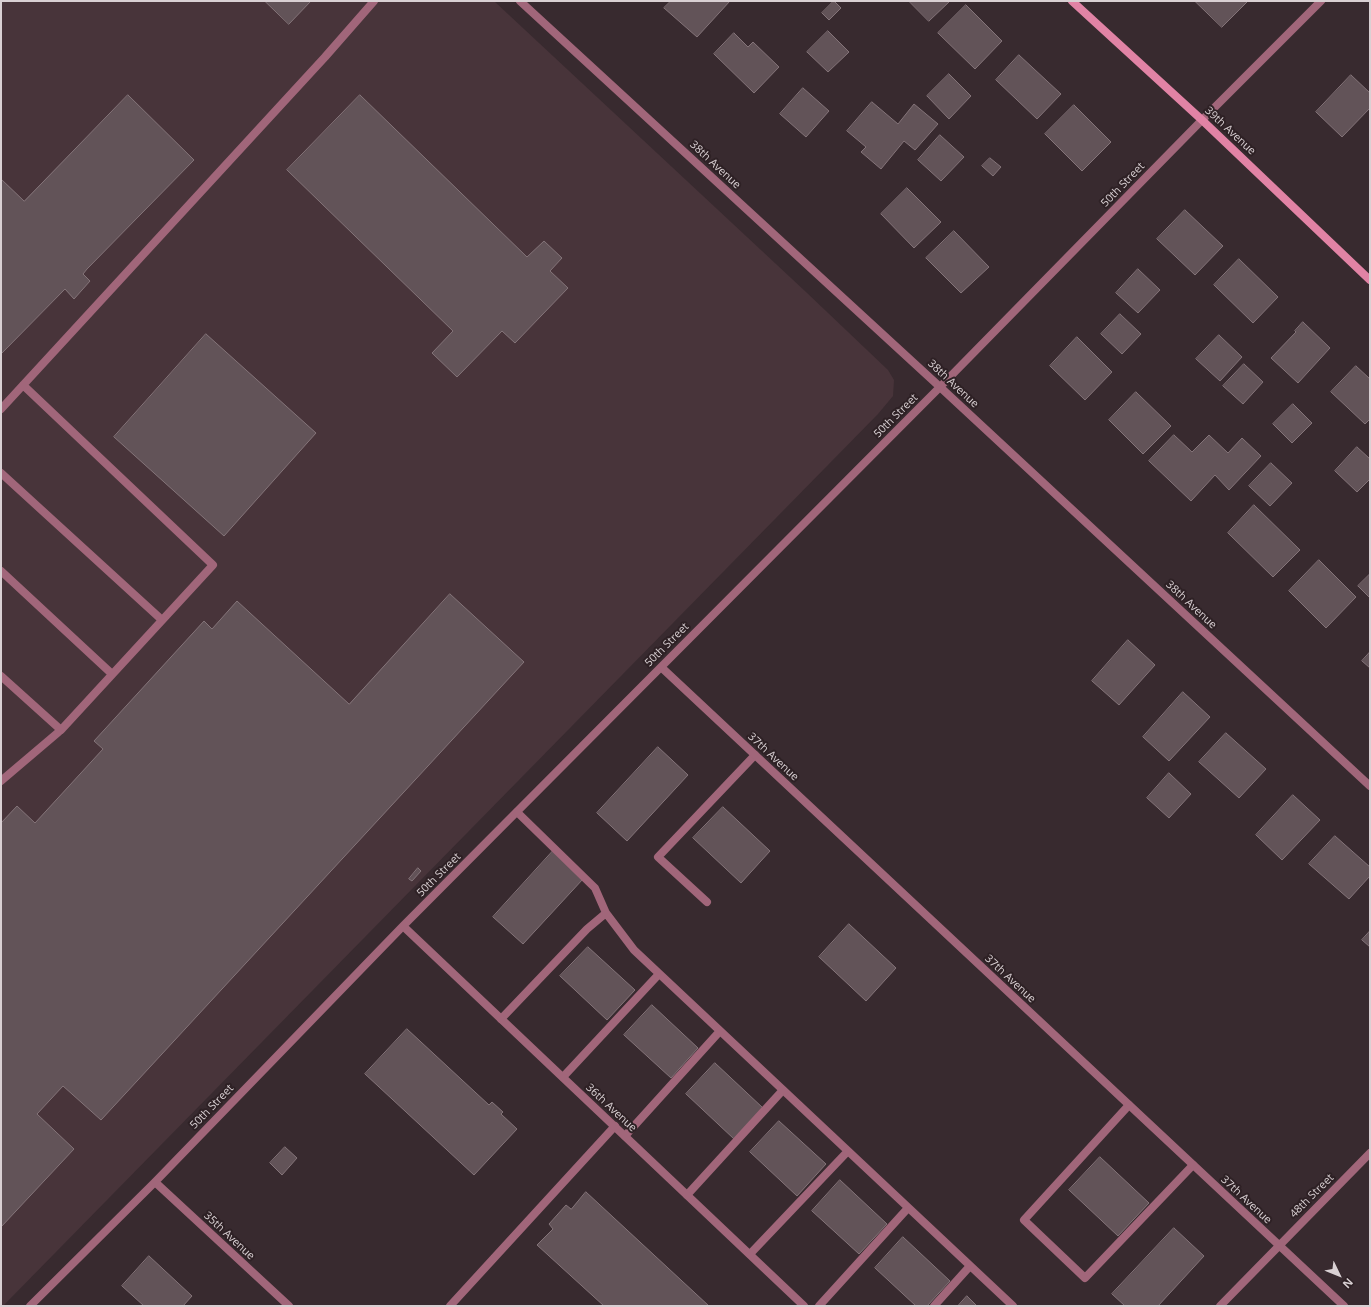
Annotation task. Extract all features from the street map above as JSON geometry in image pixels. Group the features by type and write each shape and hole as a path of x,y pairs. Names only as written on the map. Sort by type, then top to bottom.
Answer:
{"main road":[{"name":"39th Avenue","path":"1072,1 1202,120 1370,280"}],"street":[{"path":"1,409 325,57 374,1"},
{"name":"38th Avenue","path":"520,1 940,387 1370,786"},
{"name":"50th Street","path":"30,1306 155,1182 403,926 940,387 1321,1"},
{"path":"2,777 61,730 213,565 23,386"},
{"path":"1,473 162,620"},
{"path":"1,571 112,674"},
{"name":"37th Avenue","path":"661,667 1344,1306"},
{"path":"1,676 61,730"},
{"path":"707,902 658,857 755,755"},
{"path":"517,812 595,888 606,913 634,950 1013,1306"},
{"path":"501,1019 587,929 606,913"},
{"name":"36th Avenue","path":"403,926 804,1306"},
{"path":"563,1077 659,974"},
{"path":"625,1136 720,1031"},
{"path":"687,1195 783,1090"},
{"path":"1129,1105 1024,1220 1085,1278 1193,1165"},
{"path":"450,1306 614,1126"},
{"path":"750,1254 848,1151"},
{"name":"48th Street","path":"1220,1306 1370,1153"},
{"name":"35th Avenue","path":"155,1182 289,1306"},
{"path":"819,1306 908,1208"},
{"path":"934,1306 970,1266"}],"shaded area":[{"path":"1,1 494,1 806,292 888,370 894,380 893,396 878,414 3,1306 1,1306"}],"building":[{"path":"265,1 311,1 289,24"},
{"path":"671,1 730,1 697,37 664,8"},
{"path":"834,1 841,8 829,20 822,13"},
{"path":"909,1 950,1 929,21"},
{"path":"1195,1 1248,1 1222,27"},
{"path":"966,5 1002,41 975,69 938,33"},
{"path":"828,31 849,52 828,72 807,52"},
{"path":"734,33 748,47 753,42 779,67 754,93 714,54"},
{"path":"1019,55 1061,94 1037,119 996,80"},
{"path":"949,74 971,96 949,119 927,96"},
{"path":"1351,75 1370,93 1370,108 1342,137 1316,112"},
{"path":"803,88 829,111 806,137 780,114"},
{"path":"128,95 194,160 87,269 83,274 90,281 74,299 65,289 1,354 1,179 24,201"},
{"path":"360,95 527,257 544,241 562,258 550,271 568,288 515,343 502,331 457,377 432,353 453,331 287,170"},
{"path":"872,102 898,124 914,104 938,124 915,150 904,141 881,169 861,152 866,147 847,131"},
{"path":"1074,105 1111,142 1082,171 1045,134"},
{"path":"940,135 964,157 941,181 918,160"},
{"path":"990,158 1001,167 993,176 982,166"},
{"path":"907,188 941,222 914,248 881,214"},
{"path":"1185,210 1223,246 1195,275 1157,239"},
{"path":"954,231 989,267 961,293 926,258"},
{"path":"1239,259 1278,297 1253,323 1214,285"},
{"path":"1138,269 1160,290 1138,313 1116,293"},
{"path":"1120,314 1141,334 1122,354 1101,334"},
{"path":"1303,322 1330,348 1298,383 1271,358 1296,332 1295,331"},
{"path":"206,334 316,433 224,536 114,437"},
{"path":"1219,335 1242,357 1220,381 1196,359"},
{"path":"1077,337 1112,372 1085,400 1050,366"},
{"path":"1244,364 1263,382 1243,404 1223,386"},
{"path":"1356,366 1370,379 1370,419 1365,424 1331,392"},
{"path":"1136,392 1171,426 1143,454 1109,420"},
{"path":"1293,404 1312,423 1292,443 1273,424"},
{"path":"1174,435 1192,452 1209,435 1228,453 1242,438 1261,456 1229,490 1215,475 1191,501 1149,461"},
{"path":"1357,447 1370,459 1370,479 1357,492 1335,471"},
{"path":"1271,463 1292,483 1270,506 1249,486"},
{"path":"1254,505 1300,550 1273,577 1228,533"},
{"path":"1319,560 1356,597 1326,628 1289,591"},
{"path":"1370,574 1370,598 1358,586"},
{"path":"450,594 524,662 101,1120 63,1086 37,1114 74,1149 1,1227 1,823 17,806 35,823 103,749 94,741 204,621 212,629 237,601 349,704"},
{"path":"1128,640 1155,665 1119,705 1092,681"},
{"path":"1370,652 1370,668 1362,661"},
{"path":"1183,692 1210,717 1169,761 1143,737"},
{"path":"1226,733 1266,769 1239,798 1199,762"},
{"path":"658,747 688,775 627,841 597,813"},
{"path":"1169,773 1191,794 1169,818 1147,798"},
{"path":"1293,795 1320,820 1282,860 1256,835"},
{"path":"723,807 770,851 741,883 693,838"},
{"path":"1335,836 1370,867 1370,876 1349,899 1309,864"},
{"path":"553,851 583,879 523,944 493,917"},
{"path":"418,868 421,871 412,881 409,879"},
{"path":"849,924 896,968 866,1001 819,957"},
{"path":"1370,931 1370,947 1362,940"},
{"path":"588,947 635,990 607,1020 560,976"},
{"path":"652,1005 698,1048 671,1078 624,1035"},
{"path":"407,1029 489,1105 492,1102 503,1112 501,1114 517,1129 474,1175 365,1074"},
{"path":"715,1063 763,1108 734,1139 686,1094"},
{"path":"779,1121 826,1164 797,1196 750,1152"},
{"path":"285,1147 297,1158 282,1175 270,1163"},
{"path":"1100,1157 1149,1203 1118,1236 1069,1190"},
{"path":"840,1180 887,1224 859,1254 812,1211"},
{"path":"586,1192 709,1306 604,1306 537,1245 553,1229 549,1224 566,1205 571,1209"},
{"path":"1174,1228 1204,1256 1158,1306 1125,1306 1112,1294"},
{"path":"903,1237 950,1281 927,1306 916,1306 875,1268"},
{"path":"149,1256 192,1296 183,1306 144,1306 122,1286"},
{"path":"967,1296 977,1306 958,1306"}]}
